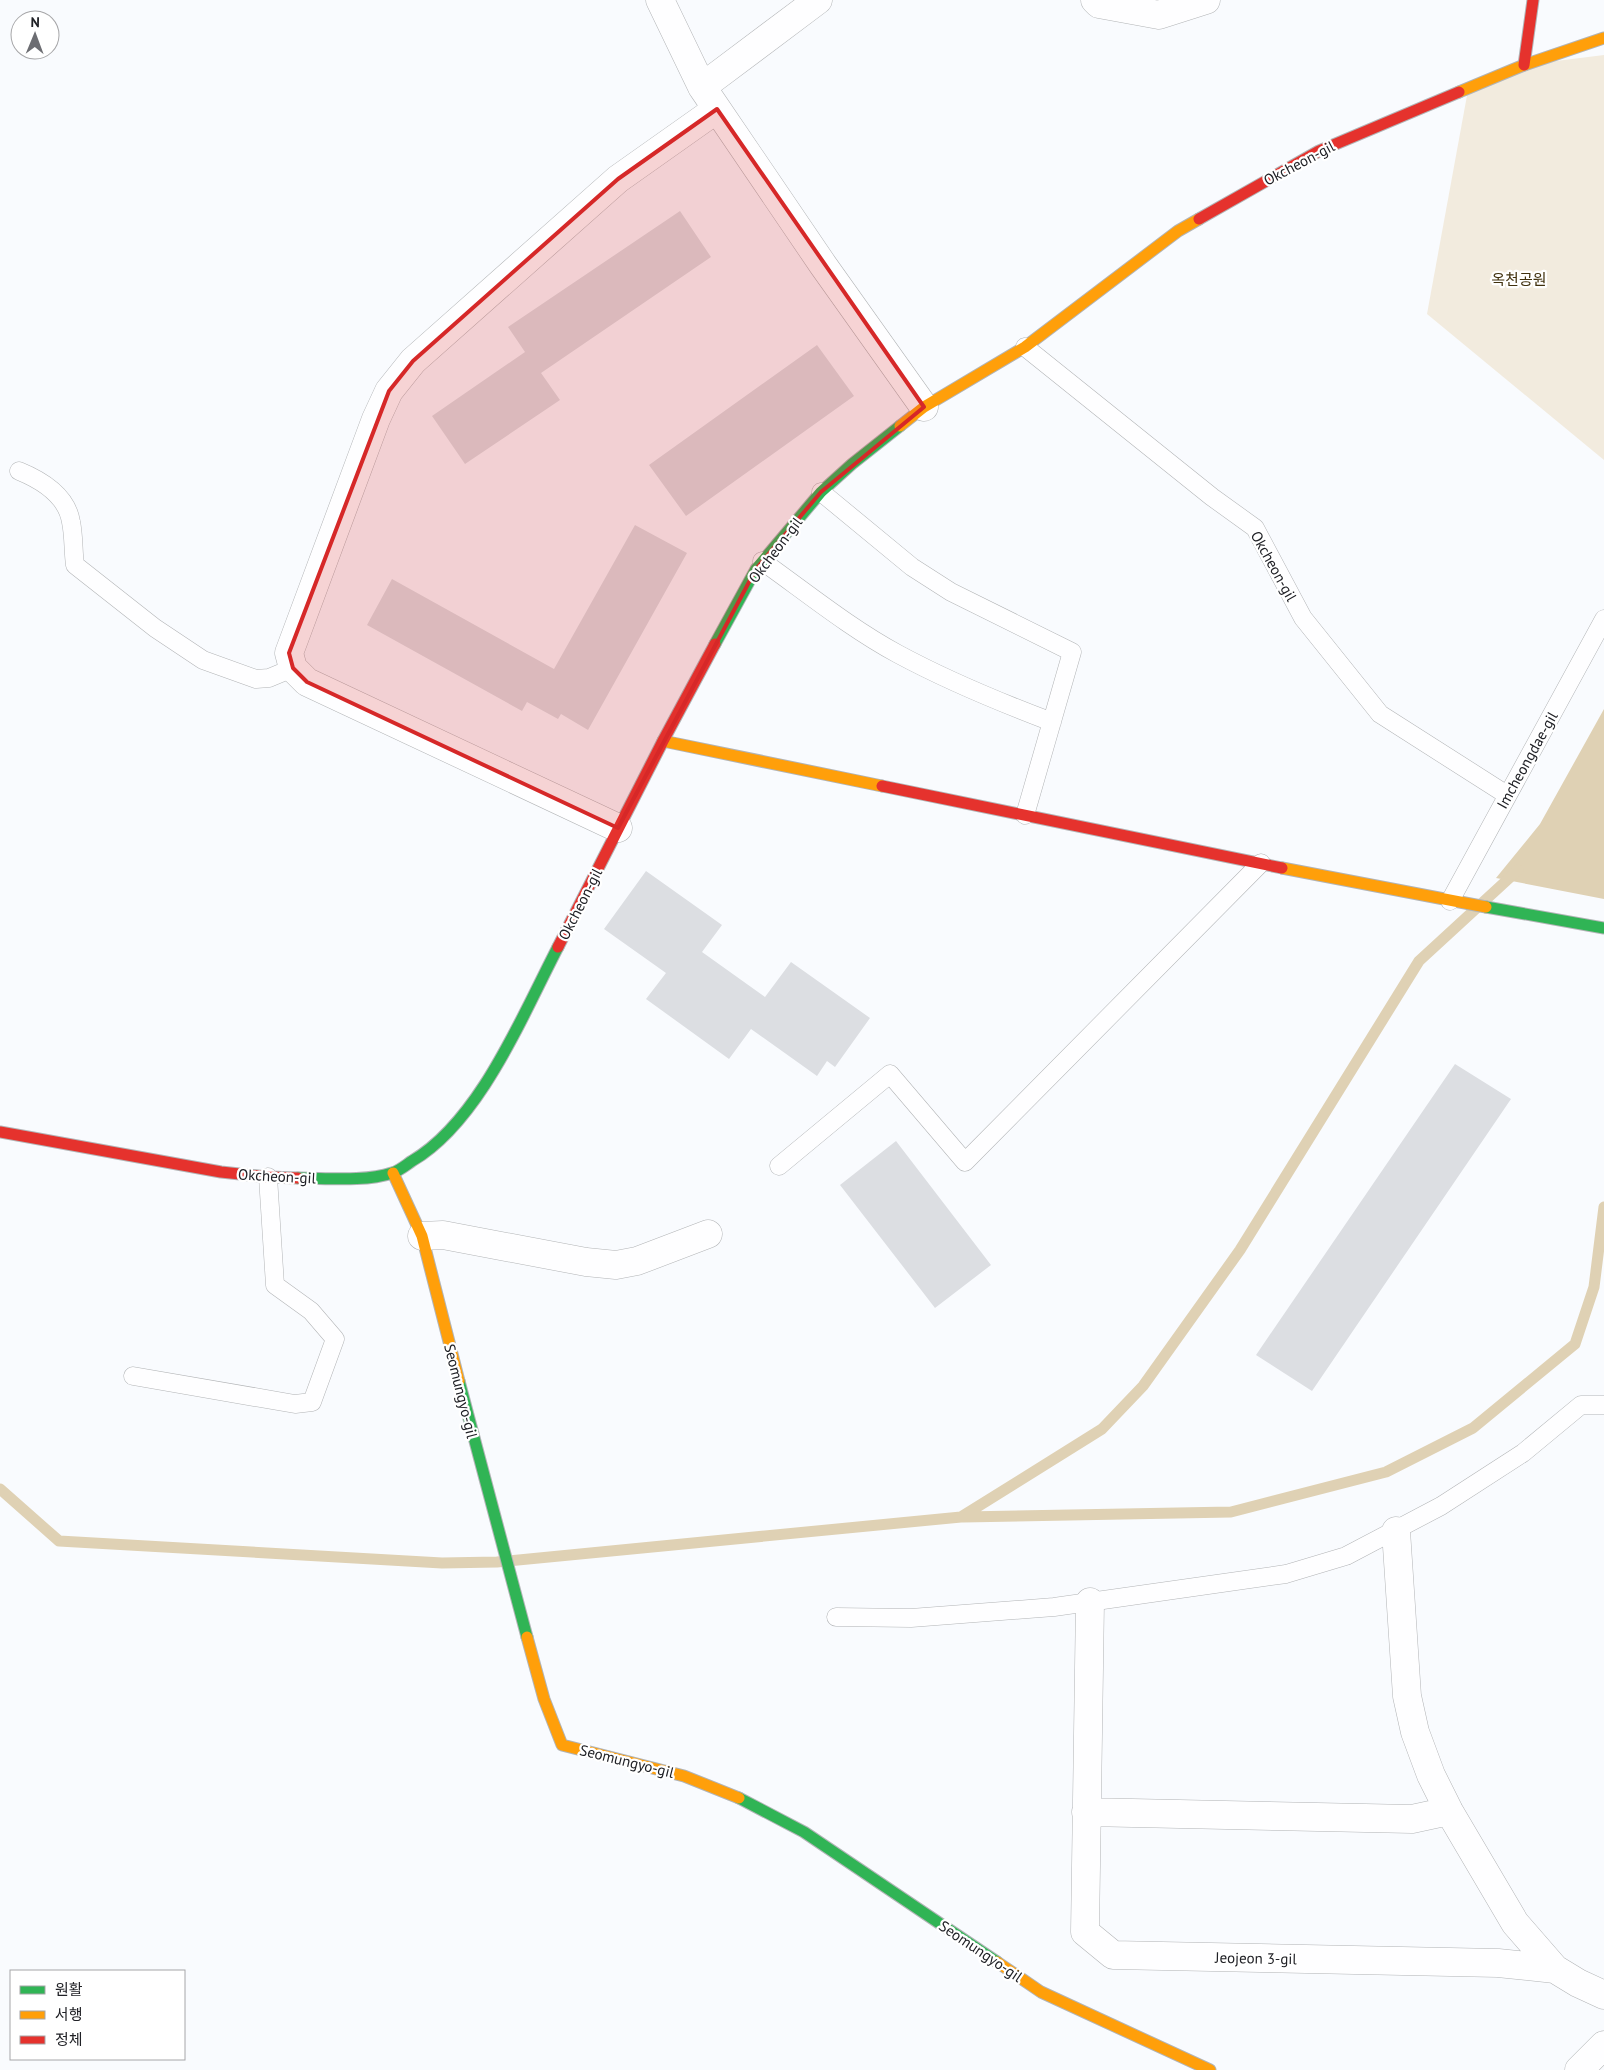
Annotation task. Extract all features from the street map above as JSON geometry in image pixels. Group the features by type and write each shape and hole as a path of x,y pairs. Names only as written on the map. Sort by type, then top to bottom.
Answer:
{"street":[{"path":"660,0 702,87 823,265 924,408"},
{"path":"702,87 818,0"},
{"path":"1096,0 1099,4 1159,15 1206,0"},
{"path":"1524,65 1533,0"},
{"name":"Okcheon-gil","path":"0,1132 222,1172 268,1177 351,1179 393,1173 426,1153 453,1128 496,1067 663,741 762,561 821,492 852,464 924,408 1025,347 1178,231 1319,151 1524,65 1604,38"},
{"path":"618,828 307,682 293,668 289,654 294,636 376,419 389,391 413,362 618,179 717,109"},
{"path":"663,741 1426,897 1604,928"},
{"name":"Seomungyo-gil","path":"393,1173 422,1236 483,1478 544,1699 562,1744 684,1776 744,1800 804,1832 1040,1992 1210,2070"},
{"path":"422,1236 443,1236 586,1262 616,1265 637,1261 708,1234"},
{"name":"Jeojeon 3-gil","path":"1396,1531 1406,1696 1415,1732 1431,1775 1449,1811 1515,1923 1555,1969 1578,1984 1604,1995"},
{"name":"Jeojeon 3-gil","path":"1090,1602 1085,1932 1112,1955 1498,1963 1555,1969"},
{"path":"1086,1812 1412,1819 1449,1811"},
{"path":"1579,2070 1604,2045"}],"lane":[{"name":"Okcheon-gil","path":"1025,347 1212,497 1255,528 1303,618 1380,714 1507,796"},
{"path":"19,471 53,490 66,507 71,521 74,565 155,628 203,660 256,679 270,678 293,668"},
{"path":"821,492 912,567 951,592 1072,652 1025,815"},
{"path":"762,561 844,621 897,653 965,688 1052,722"},
{"name":"Imcheongdae-gil","path":"1450,901 1604,619"},
{"path":"779,1166 890,1074 965,1162 1261,863"},
{"path":"133,1376 295,1404 312,1402 335,1339 311,1312 275,1285 268,1177"},
{"path":"836,1617 911,1618 1090,1602 1286,1574 1346,1556 1396,1531 1441,1506 1523,1453 1581,1405 1604,1405"}],"highlighted area":[{"path":"717,109 924,407 821,492 756,569 618,828 307,682 293,668 289,653 389,391 413,361 618,179"}],"green space":[{"name":"옥천공원","path":"1604,55 1604,460 1427,314 1468,90 1524,65"}],"shaded area":[{"path":"1604,709 1604,899 1496,878 1540,824"}],"building":[{"path":"680,211 711,257 541,373 560,400 465,464 432,416 525,352 508,327"},
{"path":"817,345 854,396 686,516 649,465"},
{"path":"635,525 687,553 588,730 561,714 558,719 527,702 522,711 367,625 392,579 554,669"},
{"path":"646,871 722,925 702,952 765,997 791,962 870,1018 835,1067 827,1061 817,1076 751,1029 729,1059 646,999 666,973 604,929"},
{"path":"1455,1064 1511,1099 1312,1391 1256,1355"},
{"path":"896,1141 991,1265 935,1308 840,1185"}],"waterway":[{"path":"0,1489 59,1541 442,1563 497,1562 961,1517 1102,1429 1143,1386 1240,1250 1419,961 1518,870"},
{"path":"963,1517 1231,1512 1386,1472 1473,1428 1575,1344 1594,1287 1604,1207"}],"traffic: fast":[{"path":"715,644 756,569 821,492 852,464 900,426"},
{"path":"1486,907 1604,928"},
{"path":"298,1178 345,1179 381,1176 400,1169 436,1143 479,1094 514,1034 558,947"},
{"path":"459,1381 527,1637"},
{"path":"739,1798 804,1832 997,1962"}],"traffic: slow":[{"path":"1459,92 1524,65 1604,38"},
{"path":"900,426 924,407 1025,347 1178,231 1199,219"},
{"path":"663,741 882,786"},
{"path":"1282,868 1486,907"},
{"path":"393,1173 422,1236 459,1381"},
{"path":"527,1637 544,1699 562,1745 684,1776 739,1798"},
{"path":"997,1962 1041,1992 1210,2070"}],"traffic: jam":[{"path":"1524,65 1533,0"},
{"path":"1199,219 1319,151 1459,92"},
{"path":"558,947 663,741 715,644"},
{"path":"882,786 1282,868"},
{"path":"0,1132 221,1172 298,1178"}]}
